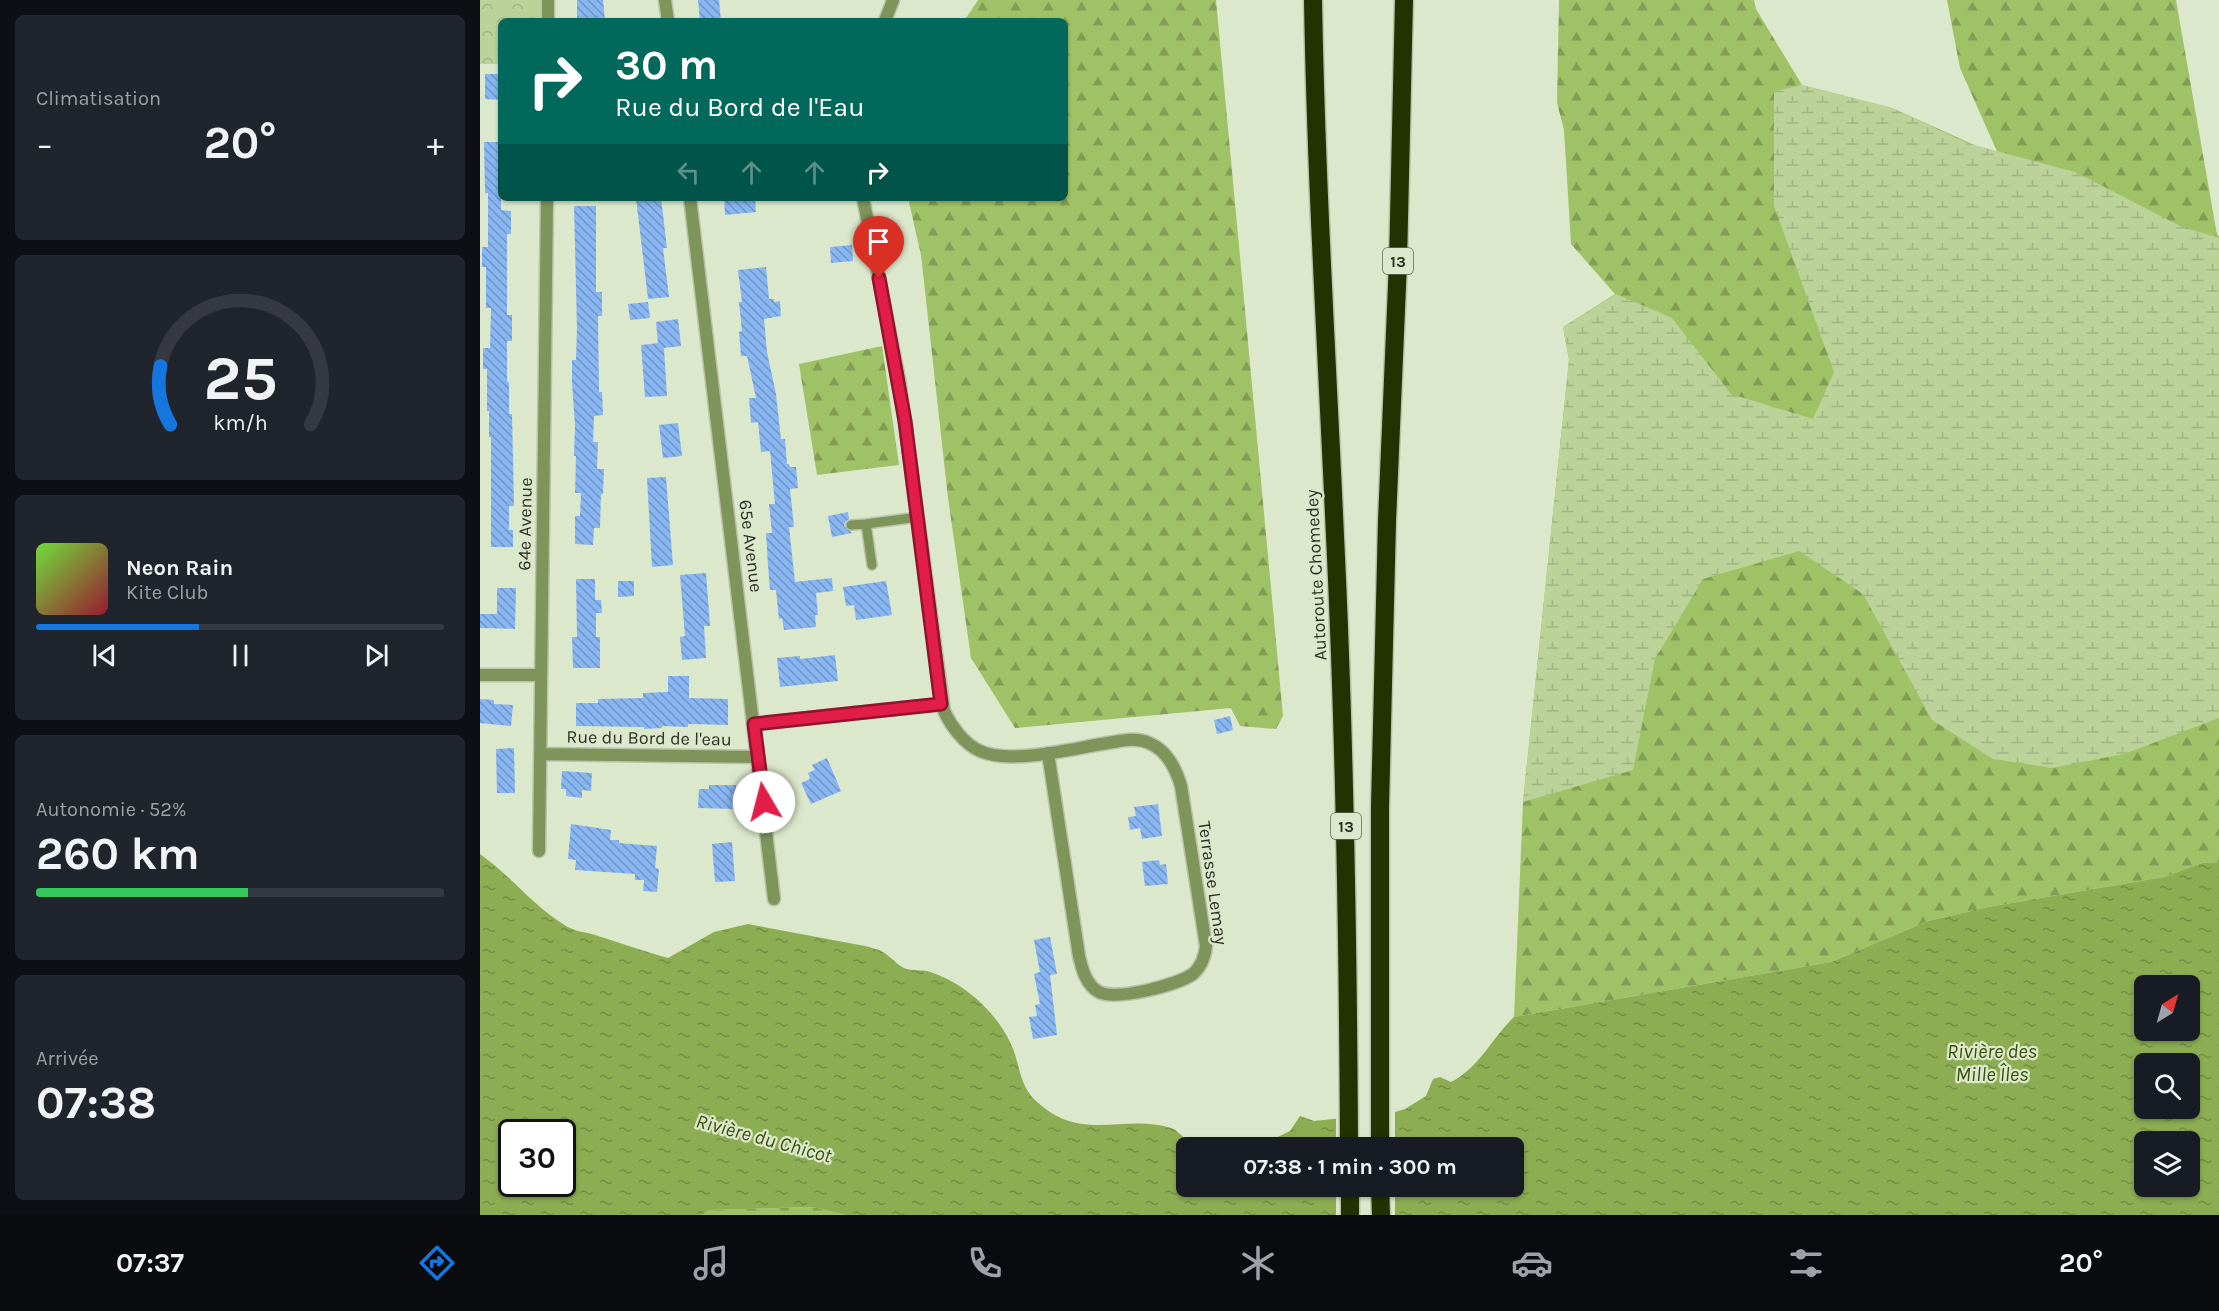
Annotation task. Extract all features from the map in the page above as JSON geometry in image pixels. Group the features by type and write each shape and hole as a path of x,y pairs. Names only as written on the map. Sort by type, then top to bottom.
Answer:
{"highway":[{"name":"Autoroute Chomedey","path":"1312,0 1319,209 1343,713 1349,1137"},
{"name":"13","path":"1380,1137 1380,807 1387,521 1398,273 1404,0"},
{"path":"1350,1197 1350,1215"},
{"path":"1380,1197 1381,1215"}],"street":[{"path":"548,0 548,18"},
{"path":"665,0 668,18"},
{"path":"886,18 893,0"},
{"name":"64e Avenue","path":"539,851 547,201"},
{"name":"65e Avenue","path":"690,201 774,899"},
{"name":"Terrasse Lemay","path":"864,201 899,379 941,704 946,717 967,744 979,751 998,756 1048,753 1130,740 1142,741 1158,749 1173,766 1181,786 1206,946 1201,966 1193,973 1165,985 1134,993 1113,995 1099,992 1088,981 1079,957 1048,753"},
{"path":"480,675 541,675"},
{"name":"Rue du Bord de l'eau","path":"754,724 941,704"},
{"name":"Rue du Bord de l'eau","path":"540,754 758,757"}],"lane":[{"path":"851,525 918,517"},
{"path":"866,524 872,565"}],"green space":[{"path":"480,0 548,0 548,18 498,18 498,64 480,64"},
{"path":"978,0 1216,0 1283,716 1276,729 1240,726 1231,708 1015,728 971,658 948,498 921,255 909,201 1068,201 1068,18 966,18"},
{"path":"1559,0 1754,0 1756,9 1802,85 1892,108 1999,156 1960,68 1947,0 2176,0 2219,236 2219,862 2202,863 2164,877 1988,907 1928,921 1831,962 1514,1017 1523,802 1569,360 1563,327 1615,294 1571,244 1564,130 1557,103"},
{"path":"1802,85 1892,108 1967,143 2075,172 2182,227 2219,238 2219,718 2124,754 2052,768 1993,759 1932,720 1863,594 1799,551 1703,579 1655,659 1633,770 1523,802 1569,360 1563,327 1616,294 1672,318 1731,394 1813,419 1834,372 1774,206 1774,91"},
{"path":"882,346 899,465 817,475 799,364"},
{"path":"813,1207 846,1215 702,1215 709,1210"}],"water":[{"name":"Rivière des Mille Îles","path":"480,854 543,910 566,926 668,958 714,932 748,924 877,949 904,968 927,971 953,982 976,999 996,1020 1011,1044 1030,1095 1053,1114 1086,1124 1153,1124 1173,1129 1184,1137 1176,1137 1176,1197 1524,1197 1524,1137 1278,1137 1290,1131 1300,1116 1314,1121 1392,1113 1405,1109 1426,1096 1433,1079 1440,1077 1451,1082 1470,1069 1514,1017 1831,962 1928,921 1988,907 2164,877 2202,863 2219,862 2219,1215 846,1215 813,1207 709,1210 702,1215 480,1215"}],"pier":[{"path":"1395,1109 1395,1137 1336,1137 1336,1115"},
{"path":"1336,1197 1395,1197 1395,1215 1336,1215"}],"building":[{"path":"577,0 603,0 605,18 577,18"},
{"path":"698,0 719,0 721,18 700,18"},
{"path":"485,74 498,74 498,100 485,99"},
{"path":"484,142 498,142 498,201 501,201 501,210 511,211 511,234 507,234 507,315 512,315 512,341 507,341 507,382 509,382 509,414 512,414 514,506 509,506 509,530 513,530 513,547 491,547 491,437 489,437 489,411 487,411 487,369 483,369 483,348 490,348 491,308 486,308 486,267 482,267 482,247 488,247 488,193 485,193"},
{"path":"636,201 661,201 667,248 663,248 669,297 648,299"},
{"path":"724,201 755,201 756,212 725,215"},
{"path":"574,206 596,206 596,292 602,292 602,316 598,316 599,392 602,392 603,415 594,416 593,442 598,442 597,469 604,469 600,528 594,528 593,545 575,544 575,516 580,516 581,493 575,493 576,456 574,456 575,426 572,383 572,360 576,360 577,328"},
{"path":"852,245 853,261 831,263 830,247"},
{"path":"766,267 769,299 774,299 774,302 780,301 781,316 764,319 767,352 776,394 781,439 785,439 787,464 790,467 796,467 798,488 790,489 794,527 789,527 795,582 832,578 833,591 816,593 818,615 815,615 816,627 784,630 782,618 779,619 776,590 770,590 766,533 772,533 769,504 775,504 770,451 761,452 758,422 751,423 749,398 756,398 747,356 741,356 739,332 742,331 739,302 742,302 738,270"},
{"path":"648,302 650,318 630,320 628,304"},
{"path":"678,319 681,346 664,348 667,396 645,397 641,345 658,343 656,322"},
{"path":"678,423 682,456 663,458 659,425"},
{"path":"666,477 673,565 652,567 647,478"},
{"path":"848,512 849,519 844,526 852,533 832,537 828,516"},
{"path":"706,573 710,626 704,626 706,658 682,660 680,637 685,636 680,575"},
{"path":"576,579 595,579 595,600 601,600 602,613 596,613 596,637 600,637 600,668 573,668 572,637 577,637"},
{"path":"618,581 634,581 634,596 618,597"},
{"path":"886,581 892,615 856,620 854,605 846,606 843,587"},
{"path":"497,588 516,588 515,629 480,628 480,614 497,614"},
{"path":"835,655 838,681 780,687 777,658 800,656 800,659"},
{"path":"668,676 689,676 689,698 728,699 728,725 688,724 688,727 662,726 662,728 644,729 644,727 576,726 576,703 598,703 598,699 643,698 643,693 668,692"},
{"path":"480,699 494,700 494,704 513,705 511,726 480,723"},
{"path":"1230,716 1233,730 1217,734 1214,720"},
{"path":"514,748 515,793 497,793 496,749"},
{"path":"827,758 841,791 811,804 801,783 810,779 808,773 815,770 812,765"},
{"path":"562,771 592,773 591,791 582,790 582,798 566,796 566,789 561,789"},
{"path":"709,785 736,785 736,809 698,808 699,789 709,789"},
{"path":"1158,804 1162,836 1142,839 1140,828 1130,830 1128,817 1136,816 1134,807"},
{"path":"571,824 611,830 610,840 619,840 619,843 657,846 655,868 659,869 657,892 643,891 644,880 635,880 635,874 575,870 576,860 568,859"},
{"path":"732,842 735,881 715,882 712,844"},
{"path":"1159,860 1160,865 1166,864 1168,884 1145,886 1142,862"},
{"path":"1050,937 1057,974 1050,975 1057,1035 1033,1039 1029,1017 1037,1016 1035,1005 1040,1004 1034,974 1040,972 1034,940"}],"route":[{"path":"764,802 754,724 941,704 899,379 879,278"}],"water label":[{"name":"Rivière du Chicot","path":"764,1138"}]}
